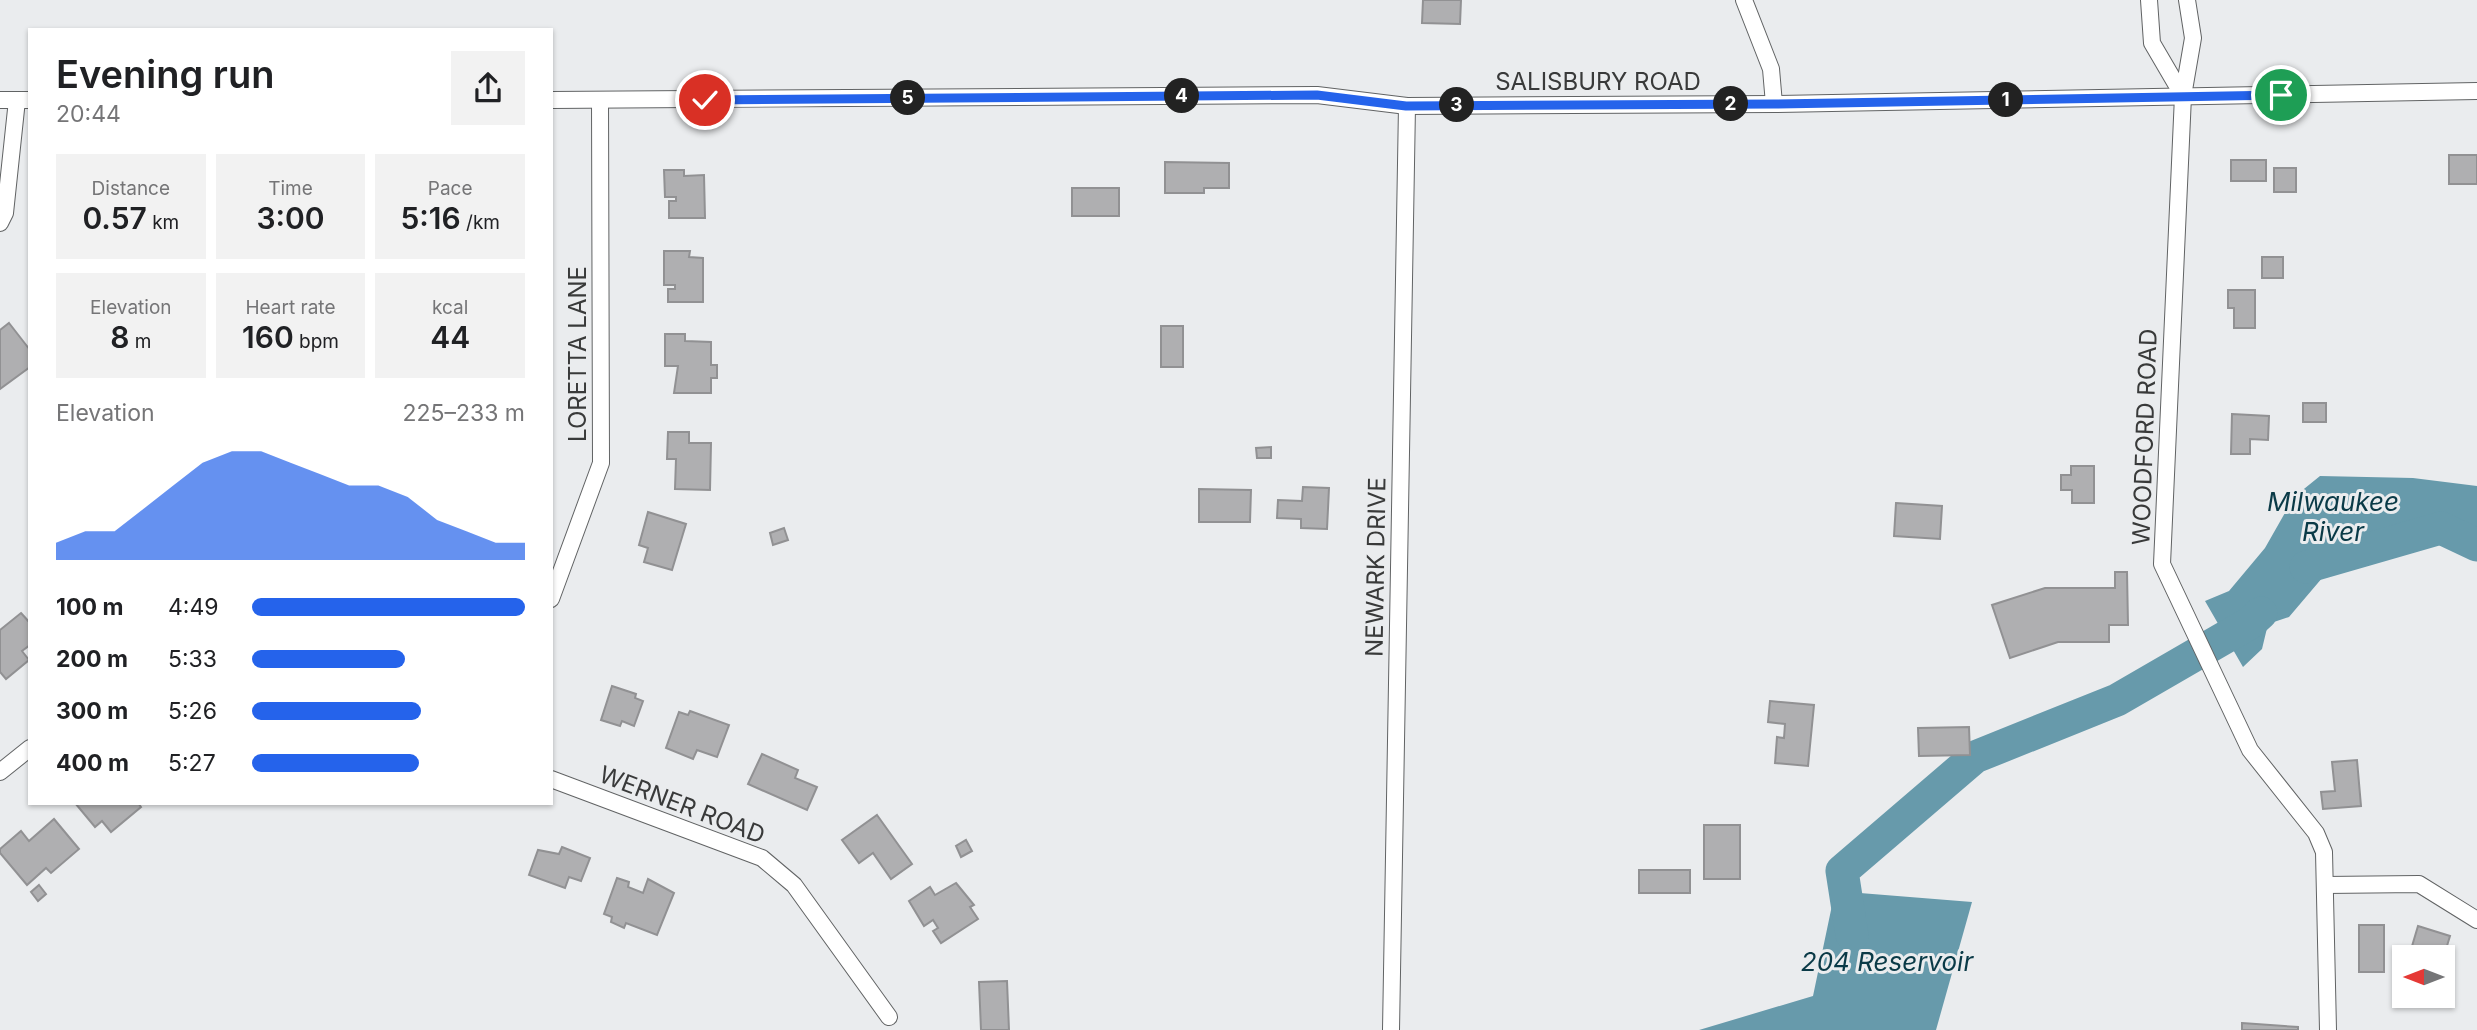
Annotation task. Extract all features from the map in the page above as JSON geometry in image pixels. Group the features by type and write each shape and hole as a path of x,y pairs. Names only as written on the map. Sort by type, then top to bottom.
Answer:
{"street":[{"path":"1744,0 1771,69 1774,104"},
{"path":"2149,0 2152,43 2183,96"},
{"name":"WOODFORD ROAD","path":"2187,0 2193,38 2183,96 2162,564 2250,750 2316,833 2324,852 2328,1030"},
{"name":"SALISBURY ROAD","path":"553,100 1317,95 1406,106 1774,104 2477,91"},
{"path":"0,100 23,100 5,212 0,223"},
{"name":"LORETTA LANE","path":"553,594 601,463 600,100"},
{"name":"NEWARK DRIVE","path":"1391,1030 1406,106"},
{"path":"0,772 28,750"},
{"name":"WERNER ROAD","path":"553,780 762,858 794,885 889,1017"},
{"path":"2325,886 2419,884 2477,920"}],"water":[{"name":"Milwaukee River","path":"2320,476 2413,478 2477,486 2477,548 2412,524 2388,529 2334,564 2289,617 2268,624 2262,649 2243,667 2205,601 2229,591 2265,548 2294,497"},
{"name":"204 Reservoir","path":"1835,891 1972,902 1936,1030 1699,1030 1813,996"}],"building":[{"path":"1423,0 1461,0 1460,24 1422,23"},
{"path":"2449,155 2477,155 2477,184 2449,184"},
{"path":"2231,160 2266,160 2266,181 2231,181"},
{"path":"1165,162 1229,163 1229,188 1204,188 1204,193 1165,193"},
{"path":"2274,168 2296,168 2296,192 2274,192"},
{"path":"664,170 684,170 684,176 704,175 705,218 669,218 669,201 676,201 676,197 665,197"},
{"path":"1072,188 1119,188 1119,216 1072,216"},
{"path":"664,251 690,251 689,257 703,258 703,302 668,302 668,289 675,289 675,285 664,285"},
{"path":"2262,257 2283,257 2283,278 2262,278"},
{"path":"2228,290 2255,290 2255,328 2234,328 2234,308 2228,308"},
{"path":"9,323 28,347 28,368 0,389 0,330"},
{"path":"1161,326 1183,326 1183,367 1161,367"},
{"path":"665,334 685,334 685,341 711,342 711,365 717,365 717,378 711,378 711,393 674,393 678,366 665,366"},
{"path":"2303,403 2326,403 2326,422 2303,422"},
{"path":"2232,414 2269,416 2268,440 2250,439 2250,454 2231,454"},
{"path":"668,432 689,432 689,443 711,443 710,490 675,489 676,459 667,459"},
{"path":"1271,447 1271,458 1257,458 1256,448"},
{"path":"2071,466 2094,466 2094,503 2072,503 2072,490 2061,490 2061,475 2071,475"},
{"path":"1303,487 1329,488 1327,529 1301,528 1301,519 1277,518 1278,500 1302,501"},
{"path":"1199,489 1251,490 1250,522 1199,522"},
{"path":"1896,503 1942,506 1940,539 1894,536"},
{"path":"648,512 686,524 672,570 644,562 648,548 639,545"},
{"path":"784,528 788,540 773,545 770,533"},
{"path":"2115,572 2127,572 2128,625 2109,625 2109,642 2058,642 2010,658 1992,605 2045,588 2115,588"},
{"path":"21,613 28,621 28,646 22,651 28,661 6,679 0,672 0,630"},
{"path":"612,686 636,694 635,698 643,701 634,726 622,721 620,726 601,720"},
{"path":"1770,701 1814,705 1808,766 1775,763 1777,737 1784,738 1785,724 1768,722"},
{"path":"690,711 729,725 717,757 697,750 693,759 666,748 679,712 688,715"},
{"path":"1969,727 1970,755 1919,756 1918,728"},
{"path":"762,754 798,770 795,778 817,787 807,810 748,784"},
{"path":"2357,760 2361,806 2323,809 2321,792 2335,791 2332,762"},
{"path":"77,805 141,807 111,832 102,821 95,827"},
{"path":"877,815 912,864 891,879 873,853 859,863 842,840"},
{"path":"54,819 79,849 51,873 46,868 27,885 0,853 0,849 21,831 29,841"},
{"path":"1704,825 1740,825 1740,879 1704,879"},
{"path":"966,840 972,851 961,857 956,846"},
{"path":"562,847 590,858 581,881 569,877 565,888 529,875 538,850 559,854"},
{"path":"1639,870 1690,870 1690,893 1639,893"},
{"path":"617,878 629,882 628,887 643,893 648,879 674,893 657,935 626,923 624,928 611,922 612,917 604,914"},
{"path":"956,883 974,905 970,907 978,919 941,943 933,931 938,928 933,920 924,926 909,901 930,887 935,895"},
{"path":"39,885 46,894 38,901 31,892"},
{"path":"2359,925 2384,925 2384,972 2359,972"},
{"path":"2418,926 2450,936 2447,945 2412,945"},
{"path":"1007,981 1009,1030 981,1030 979,982"},
{"path":"2242,1023 2298,1027 2298,1030 2242,1030"}],"waterway":[{"name":"Milwaukee River","path":"2306,567 2441,528 2477,545"},
{"name":"Milwaukee River","path":"1852,935 1842,871 1975,757 2117,700 2250,623 2261,613"}],"route":[{"path":"705,100 1317,95 1406,106 1774,104 2281,95"}]}
